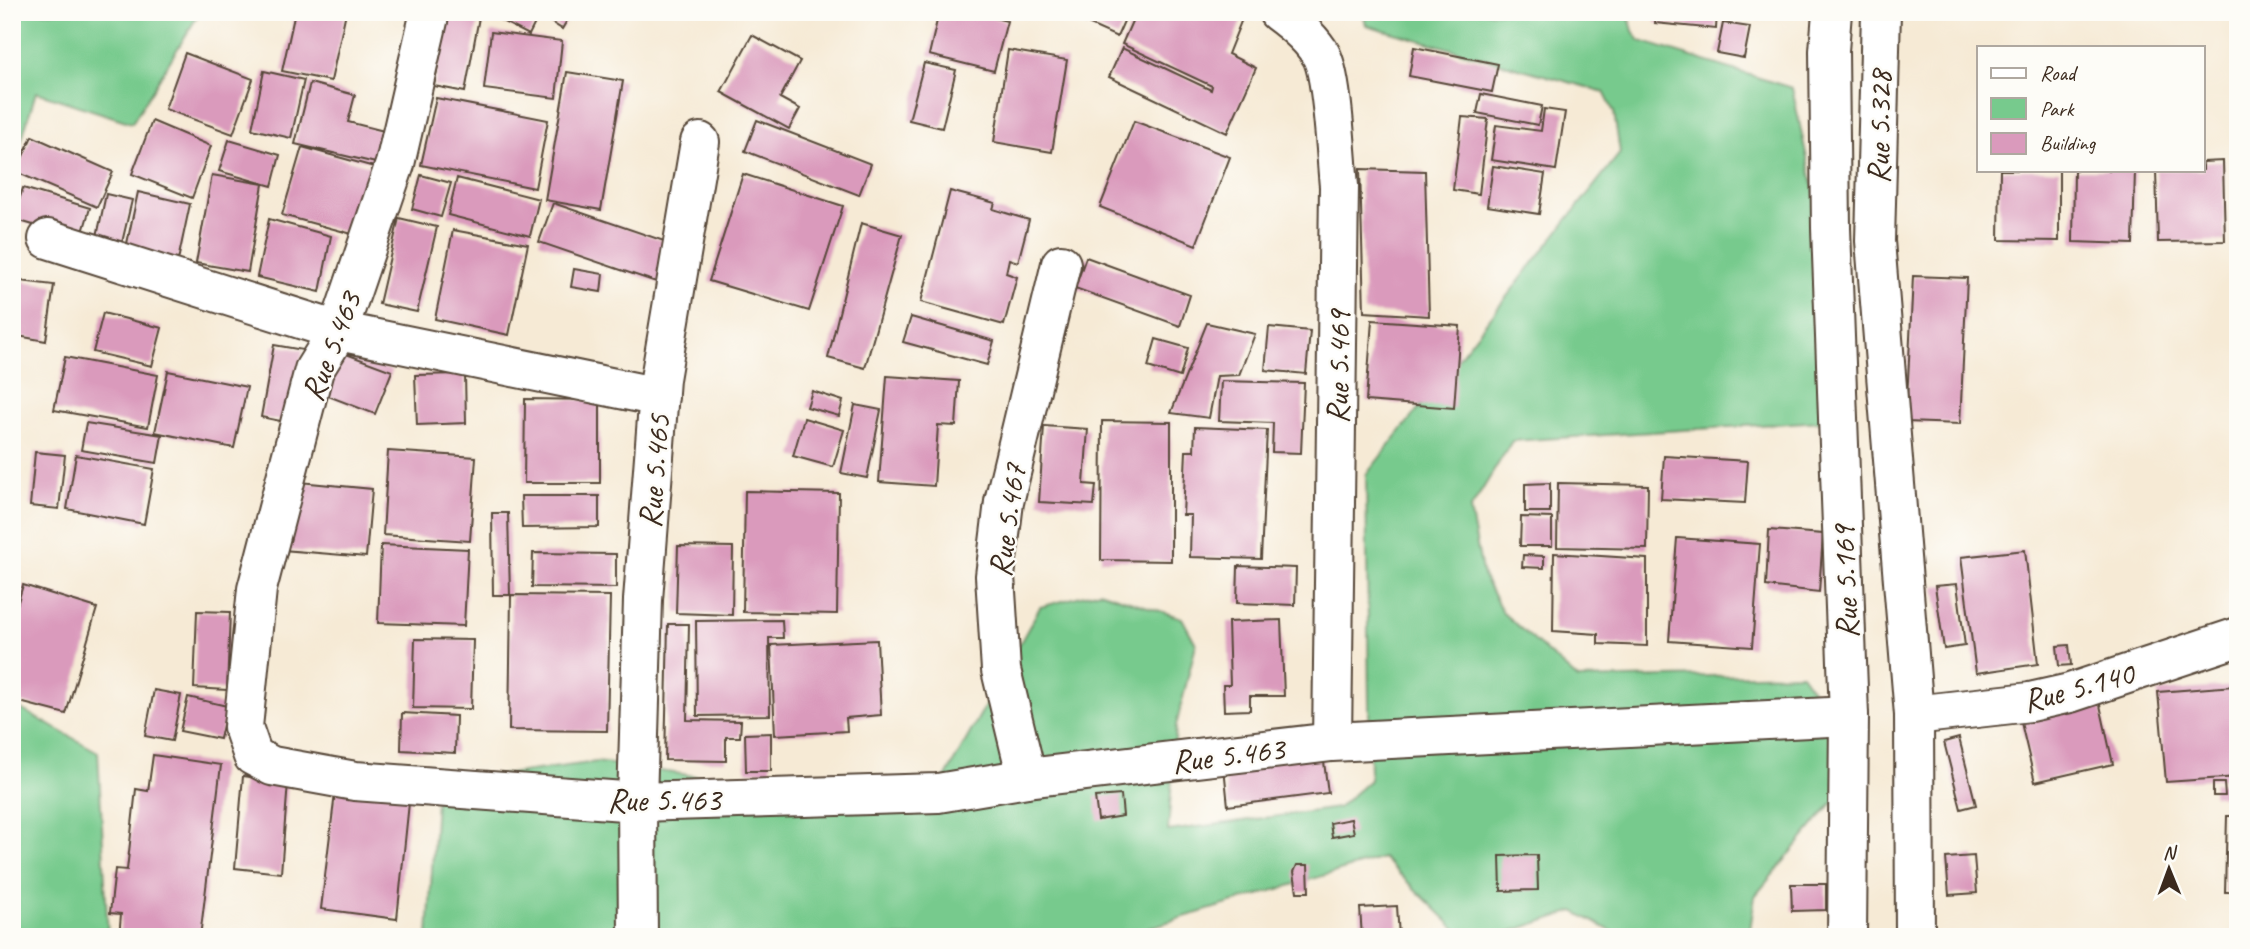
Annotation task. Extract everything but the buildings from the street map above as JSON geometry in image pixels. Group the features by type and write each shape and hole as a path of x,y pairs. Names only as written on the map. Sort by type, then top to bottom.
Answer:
{"street":[{"name":"Rue 5.463","path":"430,12 395,164 338,331 314,370 257,589 243,727 253,756 272,766 355,781 637,802 938,793 1027,778 1332,742 1849,716"},
{"name":"Rue 5.469","path":"1278,12 1293,23 1321,56 1331,106 1339,186 1332,742"},
{"name":"Rue 5.328","path":"1831,228 1829,51 1832,12"},
{"name":"Rue 5.328","path":"1875,241 1881,12"},
{"name":"Rue 5.465","path":"638,937 637,802 643,600 659,397 700,142"},
{"name":"Rue 5.169","path":"1831,228 1849,716 1847,937"},
{"path":"48,239 338,331 659,397"},
{"name":"Rue 5.169","path":"1875,241 1914,715 1914,937"},
{"name":"Rue 5.467","path":"1027,778 1001,670 995,576 1004,502 1061,264"},
{"name":"Rue 5.140","path":"1914,715 2031,702 2070,693 2238,638"}],"green space":[{"path":"12,12 200,12 132,123 36,92 17,155 12,153"},
{"path":"1363,12 1628,12 1633,31 1640,41 1792,88 1855,383 1837,420 1512,441 1470,510 1483,576 1503,613 1578,679 1801,674 1826,709 1843,790 1755,896 1749,937 1622,937 1574,911 1494,937 1464,937 1383,858 1117,937 428,937 436,800 449,782 597,762 928,809 1040,607 1099,591 1182,618 1196,644 1176,726 1168,831 1338,808 1370,780 1366,475 1620,153 1614,112 1604,92 1366,25"},
{"path":"12,704 98,752 108,937 12,937"}]}
